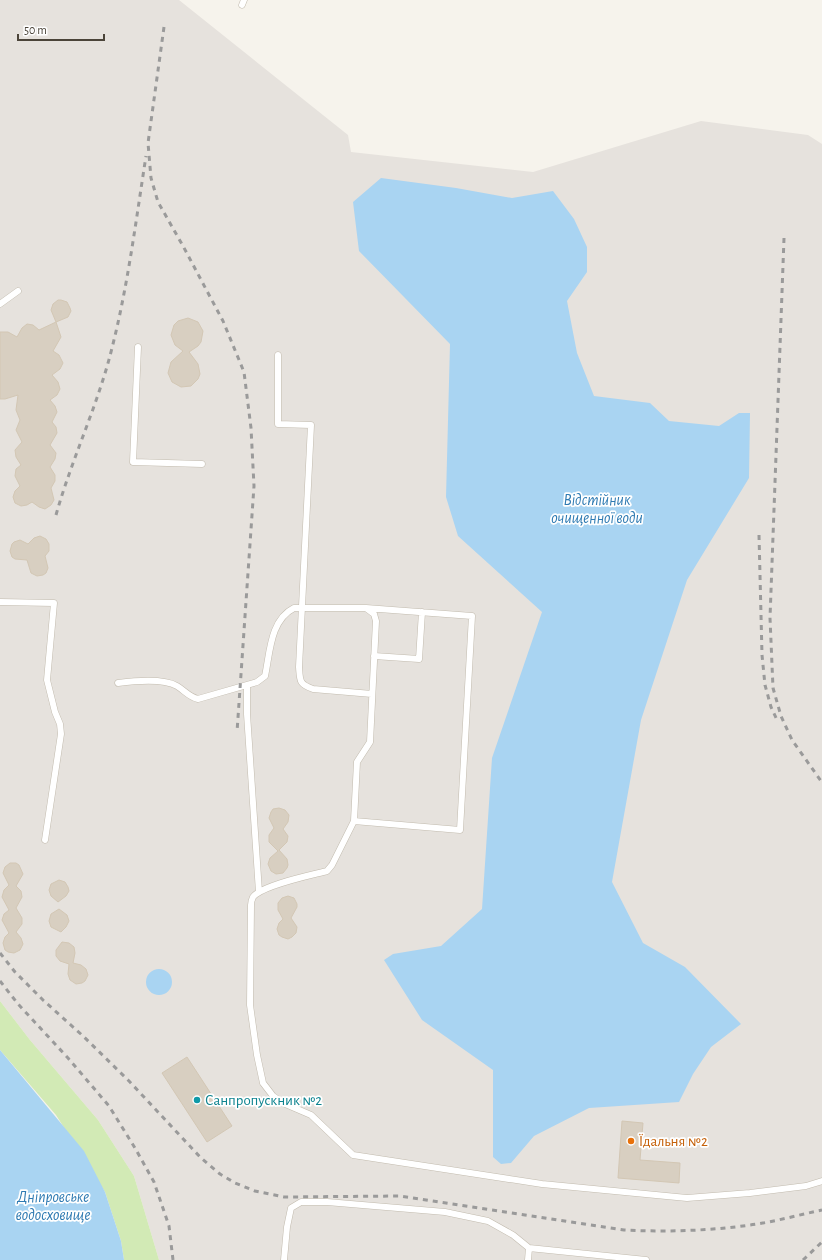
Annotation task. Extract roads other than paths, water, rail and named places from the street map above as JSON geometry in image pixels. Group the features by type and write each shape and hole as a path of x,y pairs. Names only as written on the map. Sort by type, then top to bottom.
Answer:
{"lane":[{"path":"0,304 18,291"},
{"path":"138,347 133,462 202,464"},
{"path":"278,355 278,424 311,425 299,667 300,681 304,686 312,689 372,694"},
{"path":"0,602 54,603 47,680 53,706 60,724 61,734 45,840"},
{"path":"118,683 137,680 158,682 176,686 191,697 198,699 257,682 265,676 273,635 281,618 288,611 294,608 366,608 472,616 460,830 354,821"},
{"path":"366,608 374,614 376,621 370,742 357,762 354,821 332,865 327,871 276,885 259,892 253,897 250,906 250,1004 257,1055 263,1083 273,1096 283,1103 311,1115 354,1154 542,1184 688,1198 750,1193 806,1186 822,1181"},
{"path":"374,656 418,658 422,612"},
{"path":"247,685 247,714 259,892"},
{"path":"284,1260 287,1227 291,1208 301,1202 327,1202 444,1212 488,1221 513,1235 529,1248 646,1260"},
{"path":"528,1260 529,1248"}],"water":[{"name":"Відстійник очищенної води","path":"381,178 456,188 512,198 553,191 574,219 587,247 587,272 567,301 577,353 594,396 650,403 669,421 719,426 739,413 750,413 749,478 687,580 641,720 612,882 643,943 685,967 741,1024 711,1047 693,1074 679,1102 589,1108 534,1136 511,1163 501,1164 493,1157 493,1070 422,1020 384,960 393,954 441,946 482,909 492,758 542,612 458,536 446,497 450,344 359,251 353,202"},
{"path":"159,969 168,973 172,982 168,991 159,995 150,991 146,982 150,973"},
{"name":"Дніпровське водосховище","path":"0,1050 84,1151 105,1192 121,1241 124,1260 0,1260"}],"railway":[{"path":"164,27 148,143 151,178 158,202 223,321 244,372 251,428 254,486 237,732"},
{"path":"56,515 62,494 100,390 112,348 127,276 146,156"},
{"path":"784,238 770,618 773,688 781,716 792,740 821,781"},
{"path":"759,535 762,655 765,685 771,707 778,722"},
{"path":"0,953 15,972 129,1081 201,1158 220,1174 235,1183 255,1191 284,1197 400,1196 624,1230 640,1231 718,1229 768,1222 822,1210"},
{"path":"0,981 18,1004 68,1058 109,1106 154,1182 169,1226 173,1260"},
{"path":"803,1260 822,1242"}],"place":[{"name":"Санпропускник №2","path":"197,1100"},
{"name":"Їдальня №2","path":"631,1141"}]}
